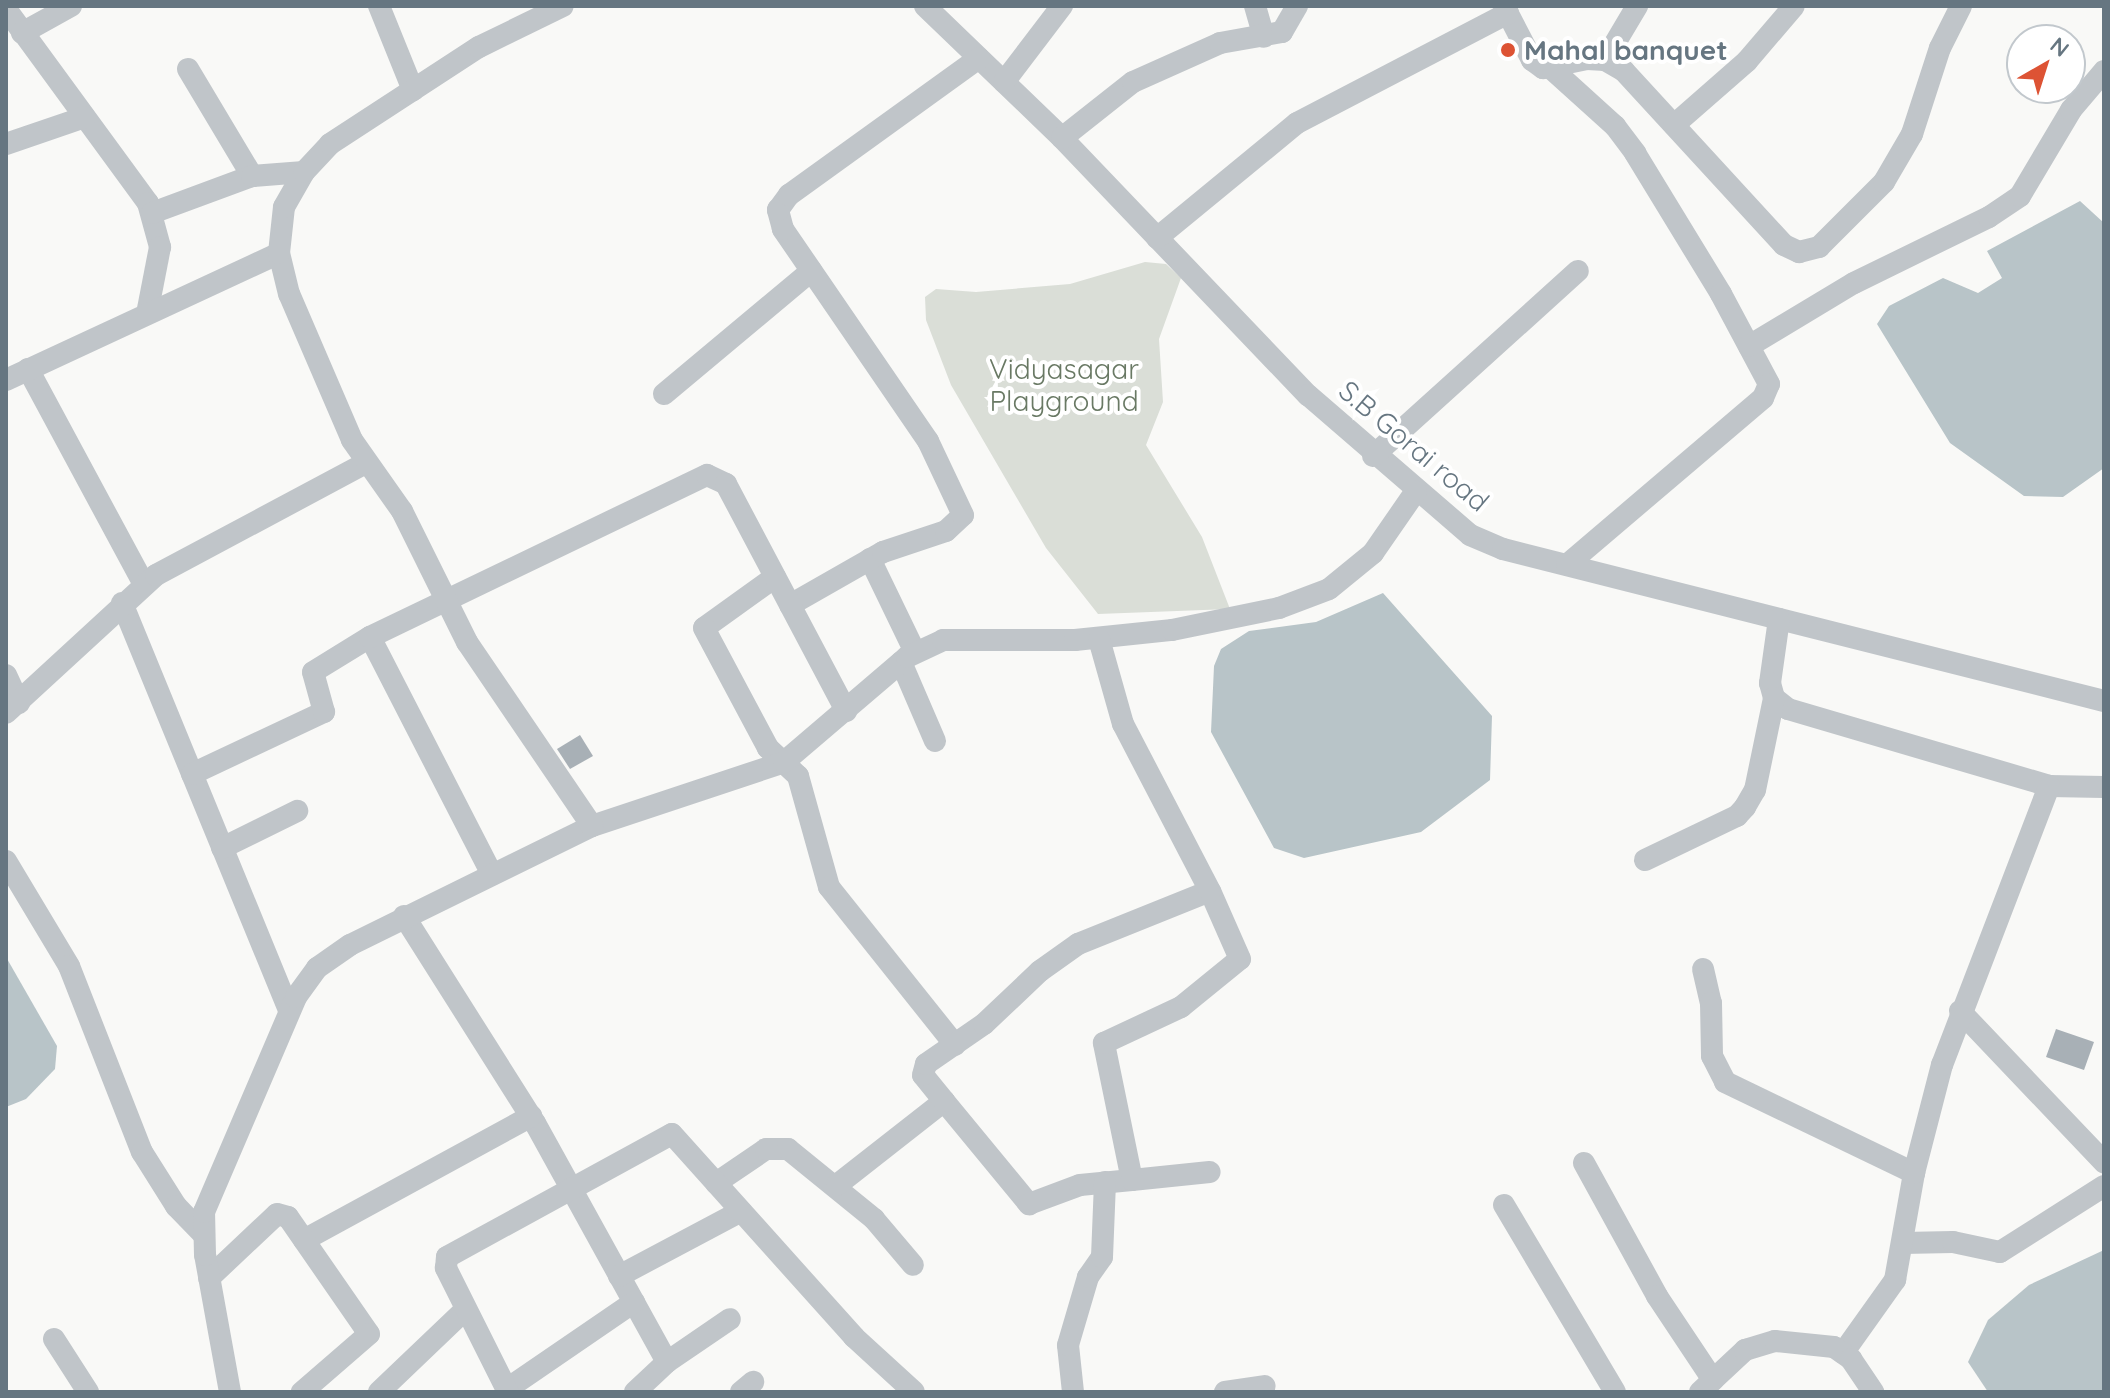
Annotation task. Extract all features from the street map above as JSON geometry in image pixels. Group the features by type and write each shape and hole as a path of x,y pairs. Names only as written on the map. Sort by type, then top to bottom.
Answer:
{"street":[{"path":"22,33 71,6"},
{"path":"379,6 413,90"},
{"path":"563,6 479,47 330,144 304,172 284,207 279,253 289,294 352,440 402,511 443,598 592,826"},
{"name":"S.B Gorai road","path":"925,6 1062,138 1373,456 1470,535 1567,565 2104,701"},
{"path":"1004,82 1062,6"},
{"path":"1255,6 1264,37"},
{"path":"1062,138 1133,82 1220,43 1264,37 1292,23 1297,6"},
{"path":"1605,60 1637,6"},
{"path":"1674,125 1747,61 1794,6"},
{"path":"1553,70 1587,59 1605,60 1624,71 1784,245 1799,252 1819,247 1884,182 1912,134 1940,48 1961,6"},
{"path":"6,9 152,213 160,247 148,309"},
{"path":"1157,238 1297,123 1506,9 1532,60 1553,70 1615,126 1635,153 1769,384 1763,398 1567,565"},
{"path":"790,605 870,559 946,531 960,521 962,505 928,441 778,220 782,202 979,58"},
{"path":"188,69 252,176"},
{"path":"1749,346 1854,283 1989,217 2020,196 2071,110 2104,71"},
{"path":"6,144 85,117"},
{"path":"152,213 252,176 304,172"},
{"path":"6,380 148,309 279,253"},
{"path":"664,394 811,271"},
{"path":"1373,456 1578,271"},
{"path":"28,369 144,584"},
{"path":"12,708 144,584 366,463"},
{"path":"192,774 324,712 313,672 370,637 443,598 707,475 726,484 846,711"},
{"path":"230,1392 202,1233 211,1190 289,1010 317,968 404,916 592,826 784,762 908,657 943,640 1099,639 1237,618 1329,589 1373,553 1416,491"},
{"path":"870,559 908,657 935,741"},
{"path":"775,577 704,628 768,748 798,776 829,887 848,916 955,1045"},
{"path":"122,603 289,1010"},
{"path":"1645,860 1737,816 1755,790 1774,698 1770,683 1779,619"},
{"path":"370,637 492,874"},
{"path":"1099,639 1123,724 1210,891 1240,959 1181,1007 1104,1043 1132,1180"},
{"path":"6,675 12,708"},
{"path":"1774,698 1809,718 2049,786 2104,787"},
{"path":"1843,1353 1889,1291 1903,1243 1914,1173 1960,1011 2049,786"},
{"path":"222,848 297,811"},
{"path":"6,861 69,966 142,1152 176,1206 202,1233"},
{"path":"1210,891 1061,954 923,1069 944,1101 1029,1204 1080,1185 1210,1172"},
{"path":"404,916 531,1116 667,1362"},
{"path":"1703,969 1711,1003 1712,1056 1725,1082 1914,1173"},
{"path":"1960,1011 2104,1162"},
{"path":"837,1185 944,1101"},
{"path":"304,1240 531,1116"},
{"path":"634,1302 508,1390 446,1268 447,1257 665,1134 672,1134 854,1337 914,1392"},
{"path":"716,1183 775,1146 788,1149 837,1185 913,1265"},
{"path":"1584,1163 1706,1386 1755,1343 1824,1344 1843,1353 1873,1392"},
{"path":"1073,1392 1068,1345 1088,1277 1102,1257 1105,1182"},
{"path":"1903,1243 1953,1242 2000,1252 2104,1186"},
{"path":"1504,1205 1615,1392"},
{"path":"619,1276 741,1211"},
{"path":"209,1278 277,1214 288,1217 369,1334 302,1392"},
{"path":"379,1392 466,1309"},
{"path":"635,1392 667,1362 730,1319"},
{"path":"54,1339 88,1392"},
{"path":"1225,1392 1265,1386"}],"green space":[{"name":"Vidyasagar Playground","path":"1145,262 1166,264 1181,278 1159,339 1163,402 1146,445 1202,537 1230,609 1098,614 1046,548 951,385 926,320 925,297 936,289 976,292 1070,284"}],"shaded area":[{"path":"2080,201 2104,223 2104,468 2063,497 2024,496 1950,443 1877,324 1889,306 1943,278 1978,293 2002,278 1987,251"},
{"path":"1383,593 1492,716 1490,780 1421,832 1304,858 1274,848 1211,732 1214,666 1221,649 1249,631 1316,622"},
{"path":"6,957 57,1046 55,1069 26,1099 6,1107"},
{"path":"2104,1250 2104,1392 1988,1392 1968,1362 1988,1320 2029,1285"}],"building":[{"path":"580,735 593,756 570,769 557,749"},
{"path":"2056,1029 2094,1042 2084,1070 2046,1057"}],"place":[{"name":"Mahal banquet","path":"1508,50"}]}
